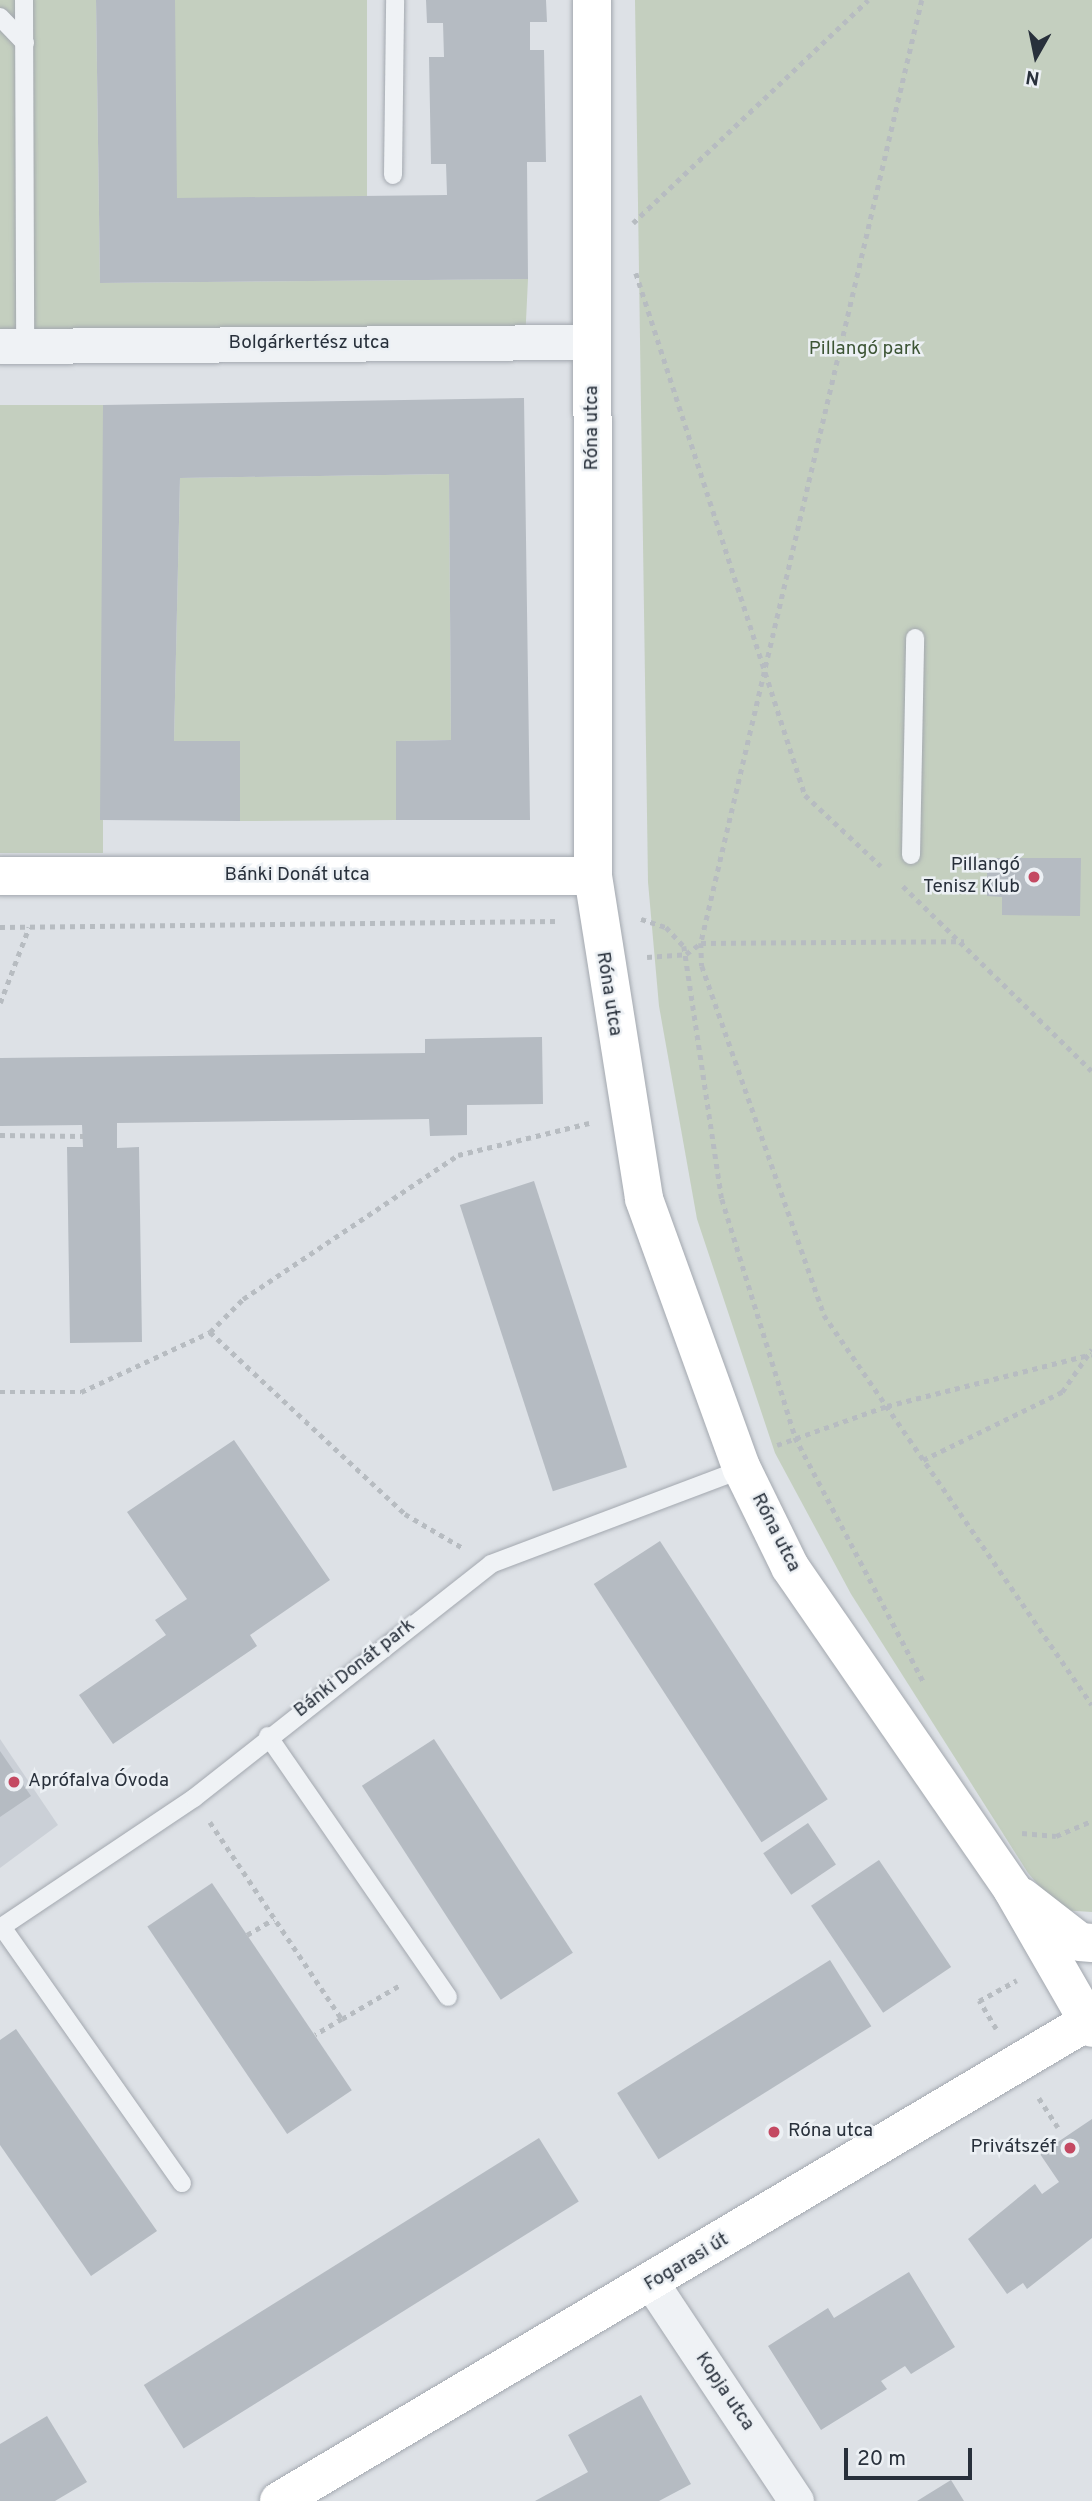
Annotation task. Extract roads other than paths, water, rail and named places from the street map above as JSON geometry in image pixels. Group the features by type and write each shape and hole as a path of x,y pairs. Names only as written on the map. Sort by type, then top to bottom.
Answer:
{"street":[{"name":"Róna utca","path":"592,0 593,876 602,961 644,1199 740,1463 790,1567 1012,1889 1091,2023"},
{"name":"Bolgárkertész utca","path":"13,346 593,342"},
{"name":"Bánki Donát utca","path":"0,876 593,876"},
{"name":"Róna utca","path":"1012,1889 1080,1942 1092,1943"},
{"name":"Fogarasi út","path":"279,2501 652,2284 1091,2023"},
{"name":"Kopja utca","path":"652,2284 796,2501"}],"lane":[{"name":"Bolgárkertész utca","path":"13,346 25,43 24,0"},
{"path":"393,175 395,0"},
{"path":"0,17 25,43"},
{"path":"911,855 915,638"},
{"name":"Bánki Donát park","path":"1,1927 194,1798 268,1736 491,1564 740,1463"},
{"path":"268,1736 448,1997"},
{"path":"1,1927 182,2183"}],"place":[{"name":"Pillangó Tenisz Klub","path":"1034,877"},
{"name":"Aprófalva Óvoda","path":"14,1782"},
{"name":"Róna utca","path":"774,2132"},
{"name":"Privátszéf","path":"1070,2148"}],"park label":[{"name":"Pillangó park","path":"865,350"}]}
